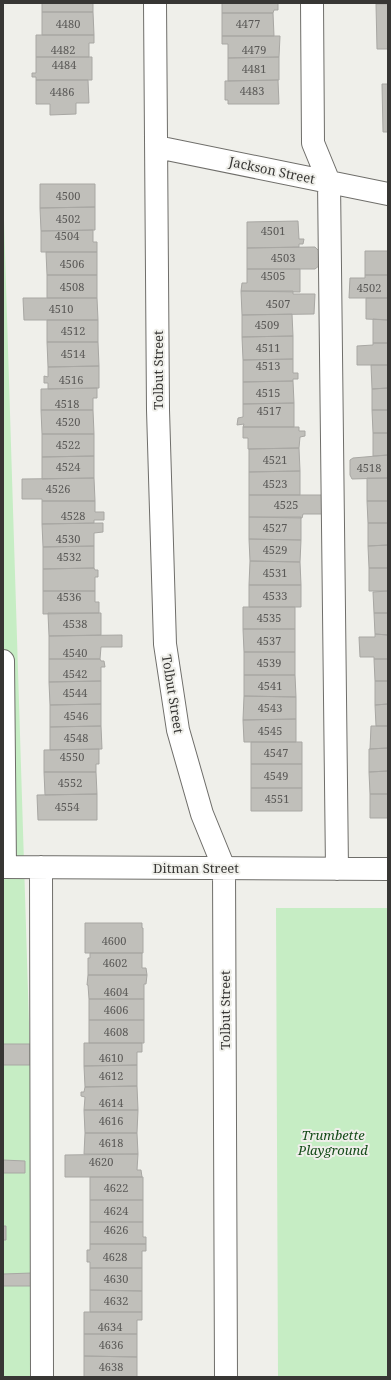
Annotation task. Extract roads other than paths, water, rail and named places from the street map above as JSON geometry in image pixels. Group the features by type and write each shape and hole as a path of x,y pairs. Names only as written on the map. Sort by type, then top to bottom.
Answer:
{"street":[{"name":"Tolbut Street","path":"155,3 158,410 165,644 178,730 202,814 224,868 226,1377"},
{"path":"312,3 313,143 330,182 337,869"},
{"name":"Jackson Street","path":"157,147 388,194"},
{"path":"3,661 4,867"},
{"name":"Ditman Street","path":"4,867 388,869"},
{"path":"41,867 42,1377"}],"park label":[{"name":"Trumbette Playground","path":"333,1142"}]}
